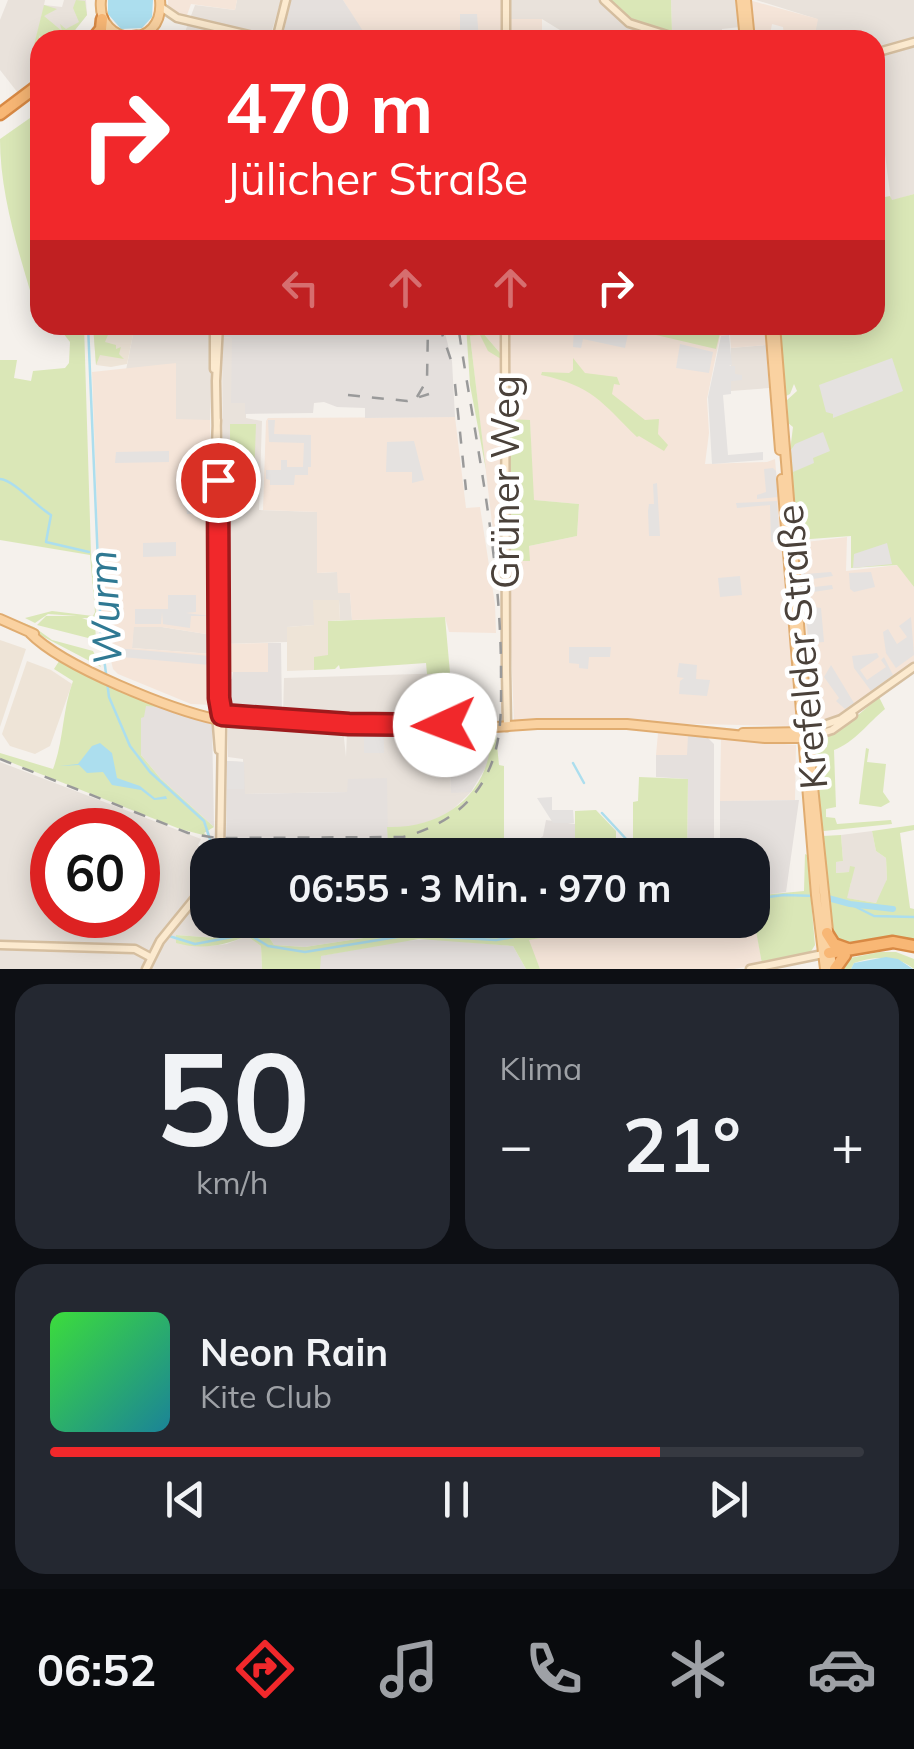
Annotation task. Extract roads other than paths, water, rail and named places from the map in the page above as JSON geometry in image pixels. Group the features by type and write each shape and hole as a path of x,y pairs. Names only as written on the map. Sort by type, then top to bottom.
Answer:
{"highway":[{"path":"0,117 30,95"},
{"path":"824,938 847,952"},
{"path":"826,961 847,952 914,950"}],"main road":[{"path":"744,0 746,30"},
{"path":"150,30 157,22 160,3"},
{"name":"Krefelder Straße","path":"773,335 826,961"},
{"path":"0,620 30,632 105,674 219,717 468,730 654,727 806,734"}],"street":[{"path":"91,0 101,9"},
{"path":"276,30 284,0"},
{"path":"506,0 506,30"},
{"path":"604,0 629,22 653,30"},
{"path":"160,3 176,18"},
{"path":"157,22 176,18 232,30"},
{"path":"885,50 914,42"},
{"path":"217,335 220,838"},
{"name":"Grüner Weg","path":"505,335 507,727"},
{"path":"806,734 833,723 914,667"},
{"path":"146,969 150,957 190,905"},
{"path":"750,969 803,959 826,961 824,938"},
{"path":"0,946 135,949 150,957"}],"water":[{"path":"108,0 153,0 152,17 142,28 121,29 108,14"},
{"path":"100,743 112,753 117,778 140,786 155,798 167,799 154,800 141,790 112,785 103,772 87,773 79,765 59,766 78,764 92,746"},
{"path":"886,957 898,959 913,969 851,969 854,963"}],"waterway":[{"name":"Wurm","path":"88,335 101,635 109,697 130,746 150,772 204,821 210,838"},
{"path":"0,479 51,515 46,542 89,552"},
{"path":"573,763 584,783"},
{"path":"602,813 625,838"},
{"name":"Wurm","path":"770,897 816,896"},
{"name":"Wurm","path":"828,898 893,909"},
{"name":"Wurm","path":"850,904 874,916 914,917"},
{"path":"169,936 195,944 227,938"},
{"name":"Wurm","path":"255,938 268,946 305,952 391,938"},
{"name":"Wurm","path":"461,938 508,938"}],"railway":[{"path":"417,397 427,380 428,335"},
{"path":"442,335 452,363"},
{"path":"0,759 188,833 216,838 403,837 440,822 471,798 496,751 500,725 500,628 492,541 460,335"},
{"path":"455,384 466,490"},
{"path":"348,395 407,401 429,394"}]}
